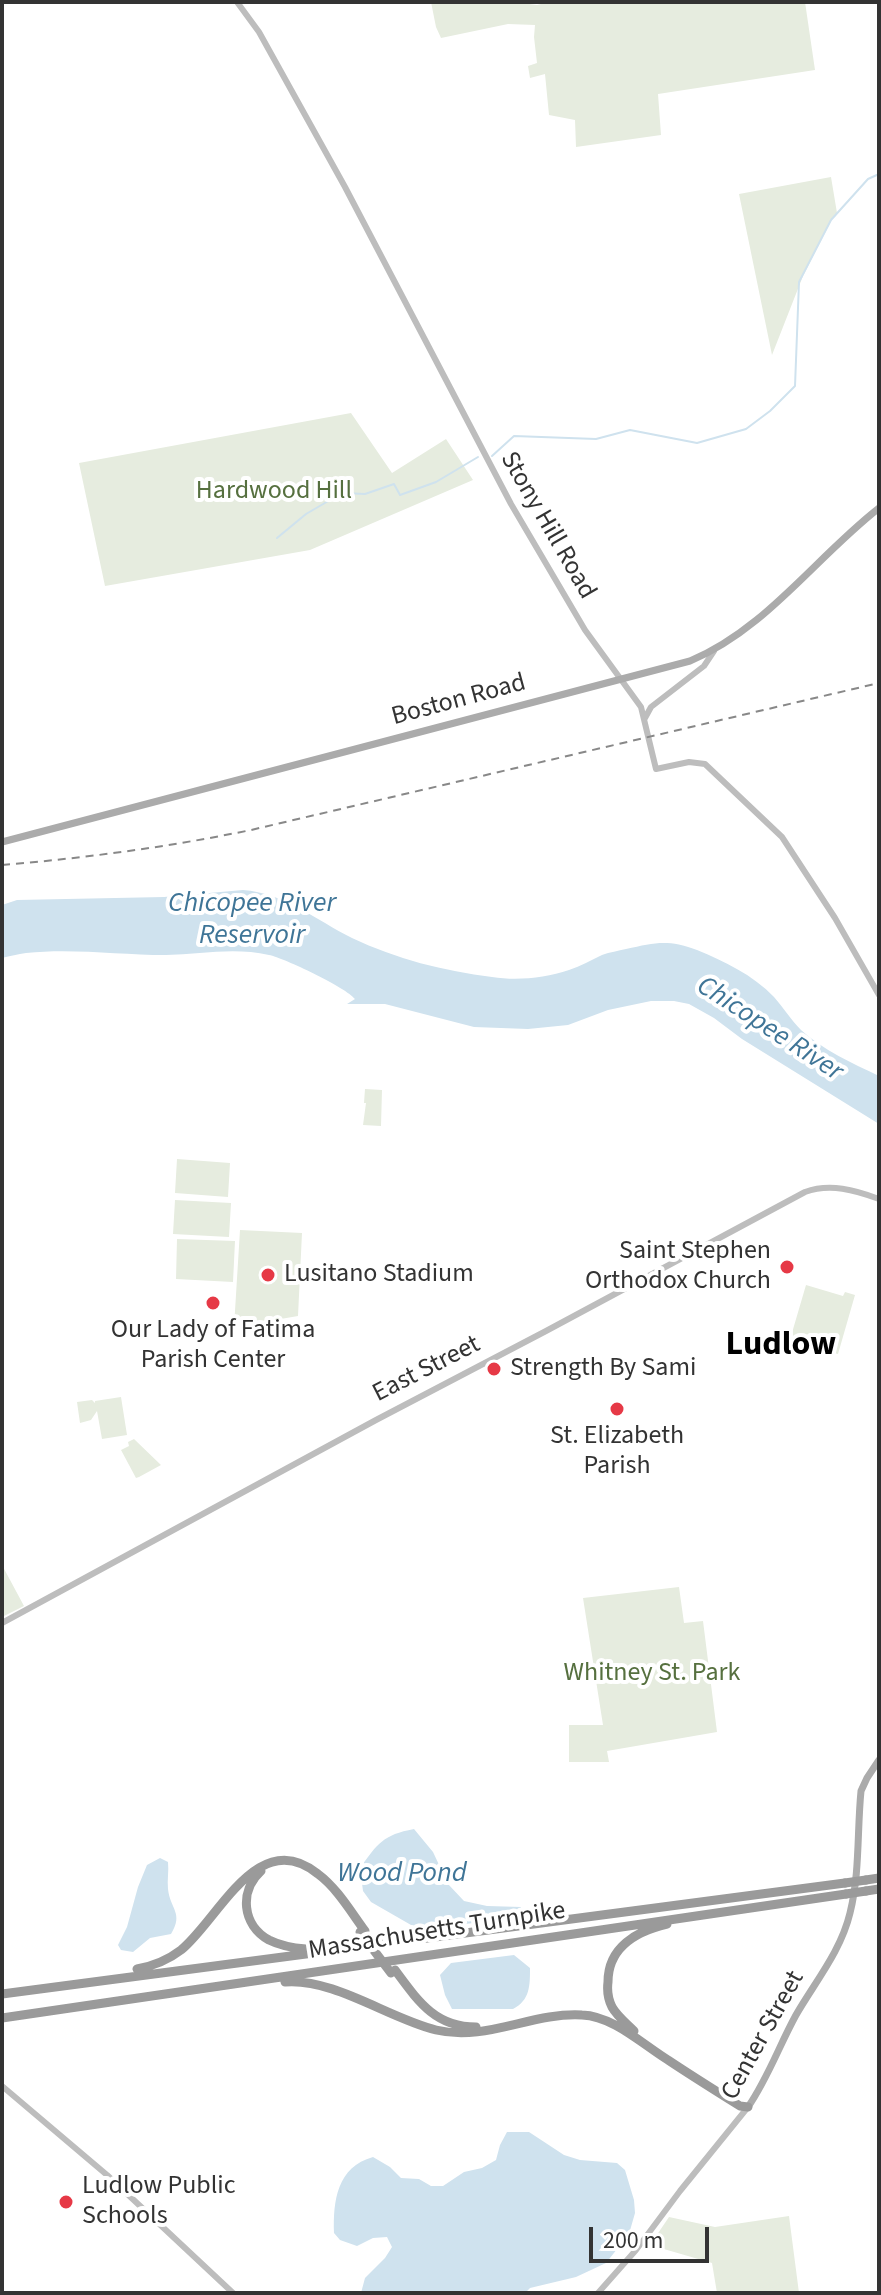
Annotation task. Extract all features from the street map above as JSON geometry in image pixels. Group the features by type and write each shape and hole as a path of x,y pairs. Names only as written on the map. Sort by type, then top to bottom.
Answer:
{"highway":[{"path":"27,1990 144,1968 166,1960 184,1948 248,1875 263,1865 293,1861 319,1874 418,2008 436,2023 459,2031 486,2031"},
{"path":"353,1946 295,1948 271,1941 259,1933 248,1917 245,1905 248,1887 259,1872 274,1866 287,1864 302,1867 319,1878 363,1931"},
{"name":"Massachusetts Turnpike","path":"2,1994 879,1878"},
{"name":"Massachusetts Turnpike","path":"2,2018 879,1889"},
{"path":"634,2031 612,2007 608,1990 610,1968 623,1944 652,1928 770,1904"},
{"path":"393,1971 421,2004 451,2024 478,2027 585,2010 608,2016 748,2107"},
{"path":"198,1990 304,1982 435,2029 461,2033 571,2015 600,2018 740,2106 748,2107"}],"main road":[{"name":"Stony Hill Road","path":"237,2 259,32 345,187 511,504 585,630 641,707 656,769 689,762 705,764 777,830 835,918 879,995"},
{"name":"Boston Road","path":"2,842 690,661 736,638 879,508"},
{"path":"645,718 651,707 704,666 714,651"},
{"name":"East Street","path":"2,1623 805,1192 828,1187 879,1199"},
{"name":"Center Street","path":"598,2293 636,2250 758,2093 795,2018 839,1944 849,1918 855,1885 861,1791 879,1760"},
{"path":"2,2086 107,2175 233,2293"}],"green space":[{"path":"431,2 537,5 549,2 805,2 815,70 658,94 661,135 576,147 575,120 549,115 545,74 530,78 528,66 537,63 535,25 508,24 441,38"},
{"path":"831,177 837,213 803,276 772,355 739,194"},
{"name":"Hardwood Hill","path":"351,413 392,473 446,439 473,480 310,550 105,586 79,463"},
{"path":"365,1089 382,1090 381,1126 363,1125"},
{"path":"177,1159 230,1163 228,1197 175,1193"},
{"path":"175,1200 231,1203 229,1237 173,1234"},
{"name":"Lusitano Stadium","path":"240,1230 302,1233 298,1316 234,1327"},
{"path":"177,1239 235,1241 233,1282 176,1279"},
{"path":"806,1285 843,1296 845,1292 855,1295 838,1354 789,1343"},
{"path":"121,1397 127,1435 102,1439 97,1411 91,1420 80,1423 77,1402 92,1400 95,1403"},
{"path":"134,1439 161,1465 136,1478 121,1450"},
{"path":"2,1565 24,1606 2,1617"},
{"name":"Whitney St. Park","path":"679,1587 684,1623 703,1621 717,1732 607,1751 609,1762 569,1762 569,1725 603,1725 583,1598"},
{"path":"789,2216 799,2293 717,2293 712,2263 650,2245 669,2217 715,2227"}],"water":[{"name":"Chicopee River Reservoir","path":"243,890 272,896 352,938 403,958 438,968 492,977 521,979 550,975 605,954 653,944 677,944 697,950 748,975 766,989 797,1026 819,1044 879,1076 879,1124 742,1039 714,1018 689,1004 674,1001 651,1001 608,1010 568,1025 528,1029 474,1027 385,1004 347,1004 355,999 328,981 288,962 256,953 231,951 166,955 61,951 2,958 2,905 17,900 164,897"},
{"name":"Wood Pond","path":"414,1829 433,1852 448,1884 464,1901 487,1906 521,1907 520,1918 418,1929 371,1902 363,1891 360,1868 382,1841"},
{"path":"160,1858 168,1862 168,1889 176,1916 175,1927 171,1934 150,1938 133,1952 121,1950 118,1945 147,1865"},
{"name":"Wood Pond","path":"514,1955 530,1968 528,1992 519,2005 513,2009 452,2009 440,1975 451,1963"},
{"path":"507,2132 529,2132 564,2155 580,2160 617,2163 625,2170 635,2213 629,2234 606,2263 576,2277 530,2288 525,2293 361,2293 365,2278 392,2247 387,2237 373,2238 357,2246 340,2240 334,2233 336,2198 352,2169 373,2157 401,2178 443,2186 464,2172 482,2168 496,2160"}],"waterway":[{"path":"492,456 514,436 596,439 630,430 697,443 746,429 795,386 799,282 831,220 868,179 879,174"},
{"path":"277,538 306,514 342,493 365,494 394,484 400,495 436,482 478,457"}],"railway":[{"path":"2,865 127,851 251,830 879,683"}],"place":[{"name":"Saint Stephen Orthodox Church","path":"787,1267"},
{"name":"Lusitano Stadium","path":"268,1275"},
{"name":"Our Lady of Fatima Parish Center","path":"213,1303"},
{"name":"Strength By Sami","path":"494,1369"},
{"name":"St. Elizabeth Parish","path":"617,1409"},
{"name":"Ludlow Public Schools","path":"66,2202"}],"district":[{"name":"Ludlow","path":"781,1347"}],"water label":[{"name":"Chicopee River","path":"769,1030"}]}
